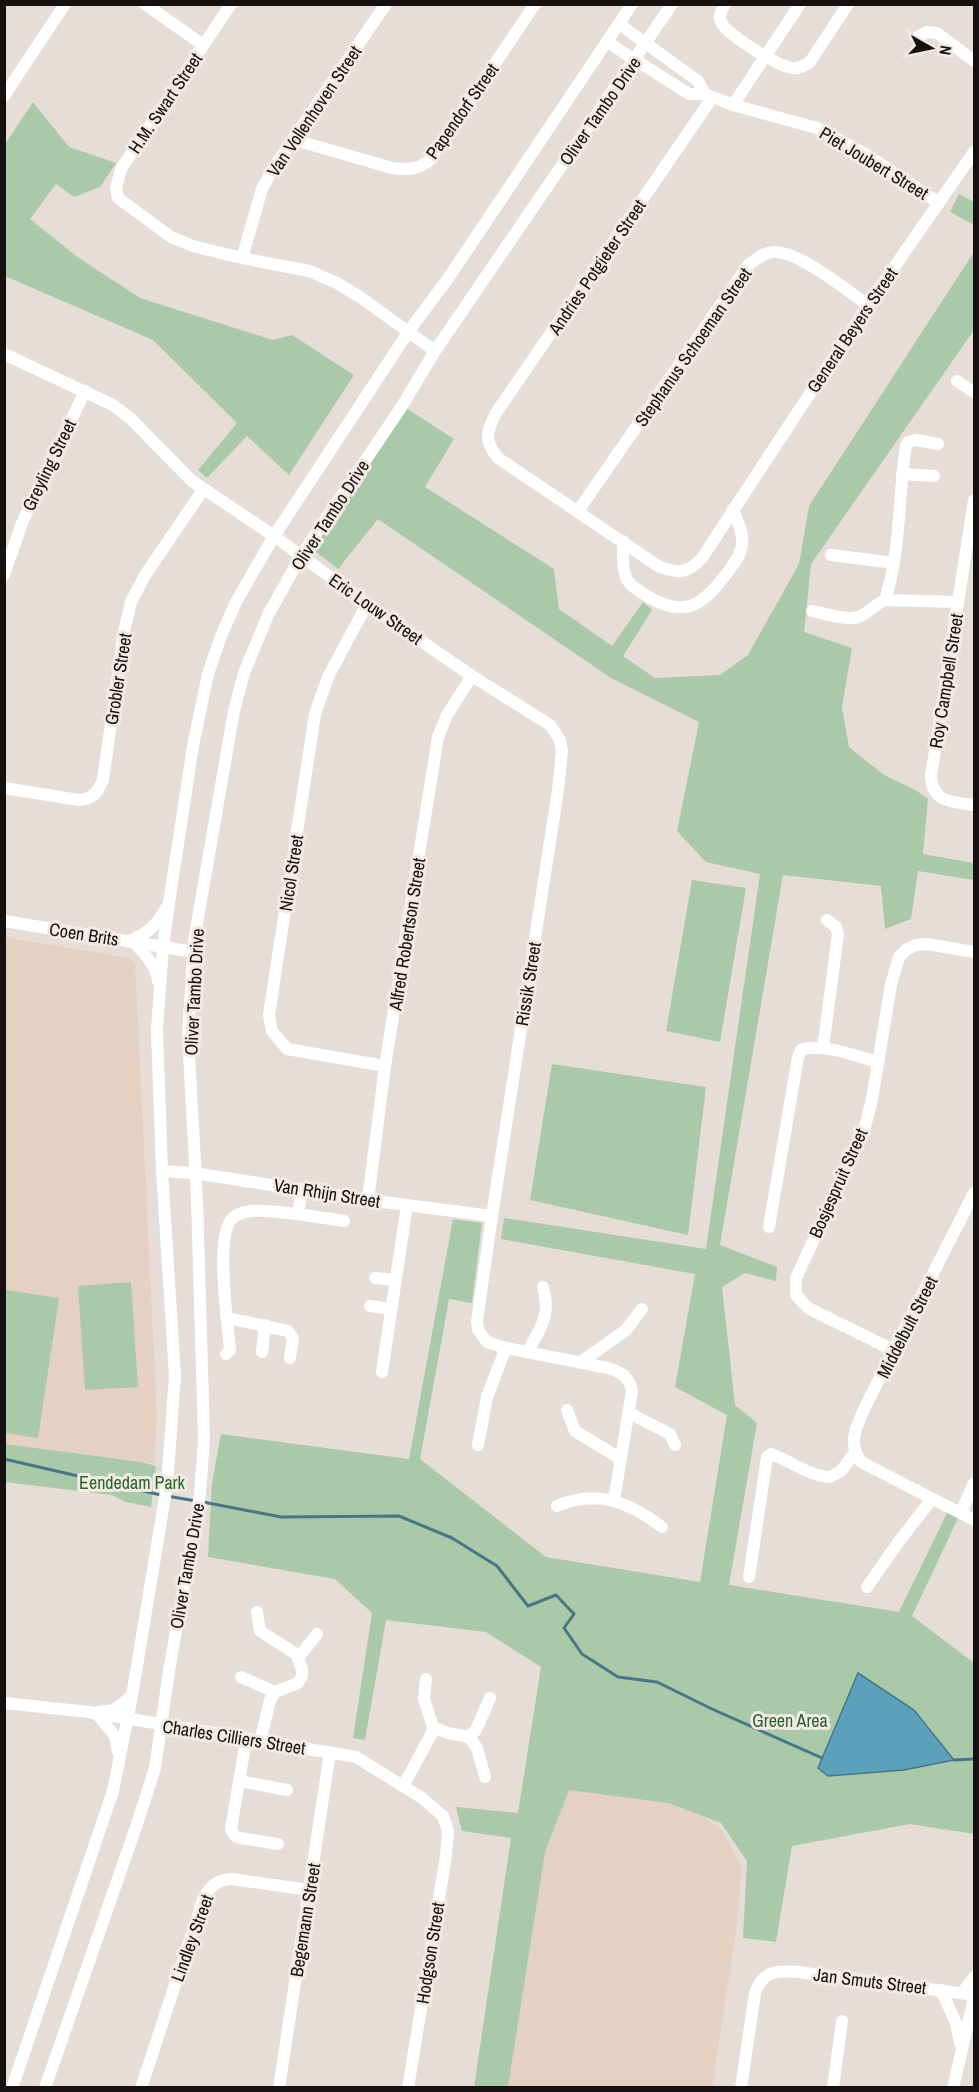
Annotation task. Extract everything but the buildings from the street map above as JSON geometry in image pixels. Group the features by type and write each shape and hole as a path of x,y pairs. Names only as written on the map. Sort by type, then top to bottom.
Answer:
{"street":[{"path":"4,96 65,4"},
{"path":"145,4 203,45"},
{"name":"H.M. Swart Street","path":"231,4 121,169 116,188 118,198 171,237 193,246 242,258"},
{"name":"Van Vollenhoven Street","path":"242,258 262,189 272,170 295,140 386,4"},
{"name":"Papendorf Street","path":"295,140 392,168 405,170 425,164 430,160 535,4"},
{"name":"Oliver Tambo Drive","path":"12,2088 113,1791 132,1696 167,1485 175,1376 162,1171 157,1029 163,947 169,903 193,746 208,674 220,636 236,602 274,536 409,331 449,277 632,4"},
{"name":"Oliver Tambo Drive","path":"45,2088 155,1768 169,1671 200,1494 204,1439 197,1199 188,1036 194,952 226,750 244,672 267,615 301,556 402,406 435,351 672,4"},
{"path":"725,4 720,17 726,29 765,57 785,67 795,69 810,62 848,4"},
{"path":"733,105 800,4"},
{"name":"Piet Joubert Street","path":"619,24 698,81 708,96"},
{"path":"916,38 927,32 937,33 975,61"},
{"name":"Piet Joubert Street","path":"607,42 689,94 708,96 818,128 867,154 939,203"},
{"name":"Andries Potgieter Street","path":"578,511 498,458 490,449 487,438 489,426 708,96"},
{"name":"General Beyers Street","path":"623,541 658,566 673,572 694,567 868,305 975,152"},
{"name":"Stephanus Schoeman Street","path":"578,511 749,264 774,252 788,254 804,261 868,305"},
{"path":"242,258 309,271 328,279 360,297 435,351"},
{"name":"Eric Louw Street","path":"4,354 113,405 131,418 203,490 274,536 367,604 472,676 550,725 560,740 562,751"},
{"path":"957,381 975,392"},
{"name":"Greyling Street","path":"4,575 21,523 86,391"},
{"path":"885,600 891,583 894,563 902,474 908,442 916,440 938,444"},
{"path":"902,474 934,476"},
{"name":"Grobler Street","path":"4,788 79,800 95,795 105,769 124,632 131,602 145,575 203,490"},
{"name":"Roy Campbell Street","path":"975,500 931,776 934,791 939,797 947,801 975,805"},
{"path":"578,511 623,541 624,573 633,586 655,601 668,606 688,608 708,597 731,568 741,550 742,535 734,509"},
{"path":"831,555 894,563"},
{"path":"812,611 851,618 858,617 885,600 958,602"},
{"name":"Nicol Street","path":"367,604 328,677 315,714 269,1015 272,1031 287,1049 386,1066"},
{"name":"Alfred Robertson Street","path":"368,1200 386,1066 438,737 447,715 472,676"},
{"name":"Rissik Street","path":"506,1348 482,1338 477,1321 551,840 562,751"},
{"path":"159,991 158,976 146,956 131,942 158,922 169,903"},
{"path":"823,1048 838,934 836,927 826,920"},
{"name":"Coen Brits","path":"4,921 194,952"},
{"name":"Bosjespruit Street","path":"895,1351 808,1308 796,1295 794,1286 805,1256 864,1131 873,1099 891,985 899,957 907,949 927,944 975,952"},
{"path":"770,1227 801,1050 807,1047 823,1048 878,1062"},
{"name":"Van Rhijn Street","path":"162,1171 194,1173 368,1200 492,1216"},
{"path":"298,1214 302,1189"},
{"name":"Middelbult Street","path":"858,1457 854,1437 858,1423 975,1193"},
{"path":"382,1372 407,1205"},
{"path":"226,1354 230,1350 223,1268 224,1235 226,1225 232,1217 249,1211 298,1214 344,1221"},
{"path":"375,1278 396,1280"},
{"path":"528,1352 546,1314 547,1303 543,1287"},
{"path":"370,1306 391,1309"},
{"path":"581,1362 626,1330 642,1309"},
{"path":"227,1318 284,1329 292,1334 294,1340 290,1358"},
{"path":"262,1352 265,1325"},
{"path":"478,1444 486,1397 506,1348 619,1371 627,1377 633,1391 614,1500"},
{"path":"567,1410 575,1431 621,1459"},
{"path":"630,1413 663,1430 673,1438 675,1445"},
{"path":"748,1577 767,1457 771,1454 810,1473 830,1477 858,1457 932,1499 975,1520"},
{"path":"961,1513 975,1483"},
{"path":"557,1506 584,1499 614,1500 633,1506 662,1527"},
{"path":"867,1587 932,1499"},
{"path":"257,1612 260,1631 296,1654 302,1669 302,1676 298,1683 275,1692 270,1700 260,1742"},
{"path":"298,1658 317,1634"},
{"path":"241,1677 275,1692"},
{"path":"403,1786 431,1735 433,1727 424,1699 426,1679"},
{"path":"93,1713 114,1710 132,1696"},
{"path":"469,1737 476,1730 490,1698"},
{"name":"Charles Cilliers Street","path":"4,1703 93,1713 356,1757 432,1805 446,1819"},
{"path":"93,1713 115,1736 118,1744 118,1768"},
{"path":"433,1727 469,1737 477,1748 485,1777"},
{"path":"246,1740 231,1826 233,1834 240,1838 278,1844"},
{"name":"Begemann Street","path":"279,2088 330,1752"},
{"path":"239,1781 287,1790"},
{"name":"Hodgson Street","path":"408,2088 446,1856 448,1831 446,1819"},
{"name":"Lindley Street","path":"141,2088 204,1897 213,1884 231,1879 310,1890"},
{"name":"Jan Smuts Street","path":"741,2088 755,1993 759,1982 766,1975 786,1971 798,1972 941,1990 975,1997"},
{"path":"962,1993 975,1977"},
{"path":"941,1990 956,2023 961,2047"},
{"path":"953,2088 961,2047 975,1997"},
{"path":"833,2088 842,2021"}],"shaded area":[{"path":"4,937 129,958 135,963 157,1418 154,1463 5,1444"},
{"path":"569,1790 668,1803 701,1816 722,1830 742,1868 735,1938 712,2087 508,2088 545,1852"}],"green space":[{"path":"33,102 69,147 116,163 100,187 74,197 56,184 30,219 76,256 140,298 273,340 292,335 354,375 289,475 247,436 207,478 198,470 237,423 153,340 7,277 5,282 5,144"},
{"path":"959,194 974,202 974,225 950,212"},
{"name":"Green Area","path":"974,252 974,330 811,564 804,632 852,648 842,707 849,747 884,775 928,799 923,854 974,863 974,880 918,871 911,919 885,929 881,886 783,875 720,1245 777,1267 776,1281 745,1273 722,1287 735,1405 757,1423 729,1585 899,1612 948,1511 959,1516 912,1616 974,1663 974,1834 910,1824 792,1846 776,1942 743,1938 747,1861 721,1823 668,1803 569,1790 545,1852 508,2087 474,2087 511,1838 462,1831 456,1807 518,1813 541,1667 486,1632 386,1620 365,1740 353,1738 372,1613 335,1579 208,1557 212,1483 221,1434 409,1459 453,1219 482,1223 472,1303 449,1299 420,1459 546,1557 700,1582 727,1415 675,1387 695,1274 501,1239 504,1218 706,1249 760,874 706,862 677,831 699,722 611,678 378,519 338,569 311,548 406,408 454,439 425,487 554,569 559,609 612,646 643,602 652,610 623,656 655,678 720,675 748,655 799,564 809,506"},
{"path":"692,880 746,888 720,1042 666,1031"},
{"path":"552,1064 706,1087 688,1235 530,1200"},
{"path":"131,1282 138,1387 85,1390 78,1286"},
{"path":"5,1290 59,1298 38,1438 5,1433"},
{"name":"Eendedam Park","path":"5,1444 142,1462 156,1466 151,1507 126,1502 112,1495 5,1482"}],"water":[{"path":"858,1673 914,1710 954,1760 904,1770 828,1776 818,1768"}],"waterway":[{"path":"4,1459 161,1495"},
{"path":"167,1496 196,1501"},
{"path":"203,1502 281,1517 399,1516 452,1538 497,1566 528,1606 556,1595 574,1614 564,1628 582,1654 618,1677 657,1682 822,1758"},
{"path":"954,1760 974,1759"}]}
